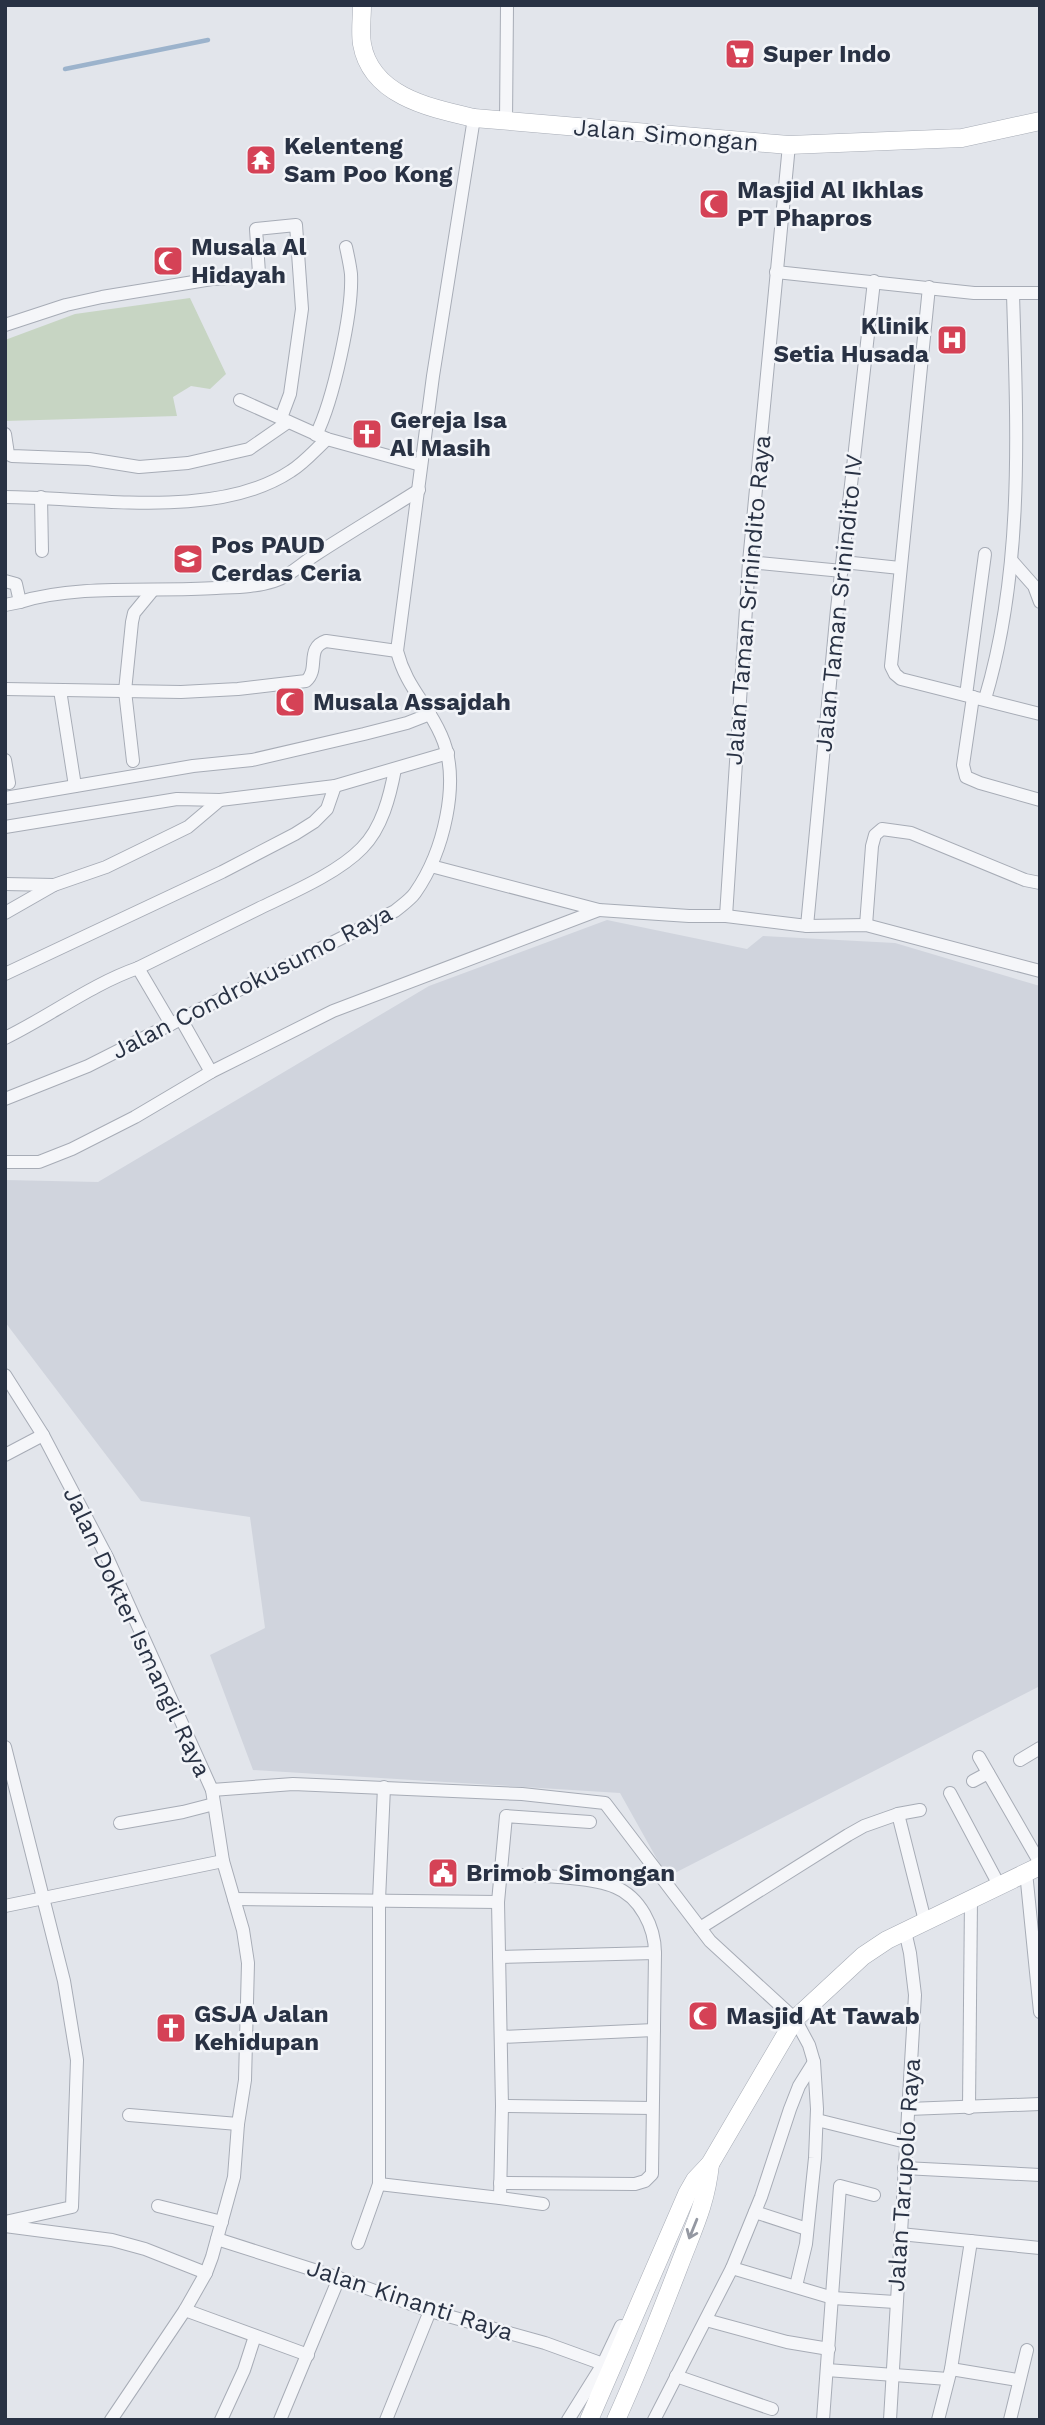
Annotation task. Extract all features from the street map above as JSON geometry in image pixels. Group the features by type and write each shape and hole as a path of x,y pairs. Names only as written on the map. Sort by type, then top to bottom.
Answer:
{"main road":[{"name":"Jalan Simongan","path":"362,5 362,43 369,66 384,85 398,94 433,107 474,118 789,145 962,138 1040,121"},
{"path":"589,2420 687,2194 695,2180 710,2164 795,2019 863,1956 905,1931 1035,1867"},
{"path":"616,2420 643,2359 708,2191 710,2164"}],"street":[{"path":"506,122 507,5"},
{"name":"Jalan Condrokusumo Raya","path":"5,1099 88,1066 395,911 413,895 431,866 448,809 448,752 430,715 405,678 397,650 433,376 474,118"},
{"name":"Jalan Taman Srinindito Raya","path":"726,916 748,562 789,145"},
{"path":"5,325 66,305 102,297 212,279 254,276 259,273 256,229 296,225 302,309 290,394 284,420 259,444 249,449 188,463 139,467 89,459 12,456 8,454 5,434"},
{"path":"5,497 174,503 232,496 291,471 322,437 349,304 351,275 346,247"},
{"path":"776,272 1013,294 1040,293"},
{"name":"Jalan Taman Srinindito IV","path":"807,926 823,743 874,281"},
{"path":"929,287 891,666 901,678 1040,714"},
{"path":"975,697 993,675 1012,561 1016,444 1013,294"},
{"path":"240,400 322,437 421,465"},
{"path":"5,605 41,596 184,591 241,587 275,581 419,490"},
{"path":"41,497 42,551"},
{"path":"985,554 975,697 963,765 966,777 1040,800"},
{"path":"1012,561 1034,586 1040,602"},
{"path":"748,562 900,568"},
{"path":"5,581 16,584 20,602"},
{"path":"133,761 125,691 132,622 134,613 153,590"},
{"path":"5,689 181,692 238,689 306,681 312,673 314,650 318,644 326,641 397,650"},
{"path":"60,690 75,786"},
{"path":"5,798 193,766 251,760 375,732 430,715"},
{"path":"5,827 177,799 220,800 335,786 448,752"},
{"path":"5,760 9,783"},
{"path":"5,1038 114,977 138,968 302,888 363,848 390,797 395,769"},
{"path":"5,974 222,872 295,834 314,822 327,809 335,786"},
{"path":"5,913 54,885 106,867 188,827 220,800"},
{"path":"866,925 872,846 875,835 882,829 911,833 1024,880 1040,883"},
{"path":"431,866 599,910 726,916 807,926 866,925 1040,971"},
{"path":"5,884 54,885"},
{"path":"5,1162 40,1162 72,1149 135,1117 211,1072 333,1011 599,910"},
{"path":"138,968 211,1072"},
{"name":"Jalan Dokter Ismangil Raya","path":"5,1375 43,1435 107,1557 212,1790 223,1861 243,1930 248,1963 245,2080 237,2124 234,2177 217,2239 206,2273 185,2309 111,2420"},
{"path":"5,1455 43,1435"},
{"path":"5,1747 64,1981 77,2060 74,2203 67,2210 5,2224"},
{"path":"1020,1760 1040,1748"},
{"path":"979,1757 1035,1867 1040,2012"},
{"path":"973,1781 988,1773"},
{"path":"212,1790 293,1784 384,1787 605,1803 710,1941 795,2019 809,2045 814,2062 817,2120 807,2229 796,2286"},
{"path":"358,2243 379,2184 381,2152 379,1900 384,1787"},
{"path":"950,1793 999,1885"},
{"path":"500,2198 502,2106 498,1902 507,1794"},
{"path":"120,1823 214,1804"},
{"path":"700,1928 856,1830 898,1814 920,1810"},
{"path":"898,1814 925,1921"},
{"path":"506,1816 590,1822"},
{"path":"5,1906 223,1861"},
{"path":"500,2183 635,2184 652,2174 655,1953 655,1942 641,1908 630,1895 616,1887 600,1882 501,1874"},
{"path":"234,1899 498,1902"},
{"path":"969,2108 971,1899"},
{"name":"Jalan Tarupolo Raya","path":"890,2420 915,1995 905,1931"},
{"path":"499,1957 655,1953"},
{"path":"501,2037 654,2030"},
{"path":"654,2420 732,2268 755,2212 799,2086 814,2062"},
{"path":"908,2109 1040,2104"},
{"path":"502,2106 652,2108"},
{"path":"129,2115 237,2124"},
{"path":"817,2120 906,2142"},
{"path":"904,2168 1040,2175"},
{"path":"379,2184 543,2204"},
{"path":"823,2420 840,2186 874,2195"},
{"path":"568,2420 603,2364 681,2195 687,2194"},
{"path":"158,2206 222,2222"},
{"path":"755,2212 807,2229"},
{"path":"5,2224 112,2240 145,2249 206,2273"},
{"path":"900,2234 1040,2248"},
{"name":"Jalan Kinanti Raya","path":"217,2239 339,2278 430,2311 545,2343 603,2364"},
{"path":"939,2420 950,2374 971,2241"},
{"path":"732,2268 833,2298 895,2302"},
{"path":"280,2420 339,2278"},
{"path":"185,2309 308,2355"},
{"path":"386,2420 430,2311"},
{"path":"706,2320 787,2342 829,2349"},
{"path":"221,2420 244,2370 255,2336"},
{"path":"1010,2420 1027,2350"},
{"path":"827,2370 950,2374 1018,2380"},
{"path":"676,2376 772,2409"}],"shaded area":[{"path":"607,920 747,949 763,936 895,943 1040,986 1040,1686 667,1877 620,1793 253,1770 210,1655 265,1628 250,1517 141,1501 5,1322 5,1180 98,1182 429,986"}],"green space":[{"path":"190,298 226,374 210,389 191,386 173,397 177,416 5,421 5,340 75,314"}],"waterway":[{"path":"65,69 208,40"}],"place":[{"name":"Super Indo","path":"740,54"},
{"name":"Kelenteng Sam Poo Kong","path":"261,160"},
{"name":"Masjid Al Ikhlas PT Phapros","path":"714,204"},
{"name":"Musala Al Hidayah","path":"168,261"},
{"name":"Klinik Setia Husada","path":"952,340"},
{"name":"Gereja Isa Al Masih","path":"367,434"},
{"name":"Pos PAUD Cerdas Ceria","path":"188,559"},
{"name":"Musala Assajdah","path":"290,702"},
{"name":"Brimob Simongan","path":"443,1873"},
{"name":"Masjid At Tawab","path":"703,2016"},
{"name":"GSJA Jalan Kehidupan","path":"171,2028"}]}
